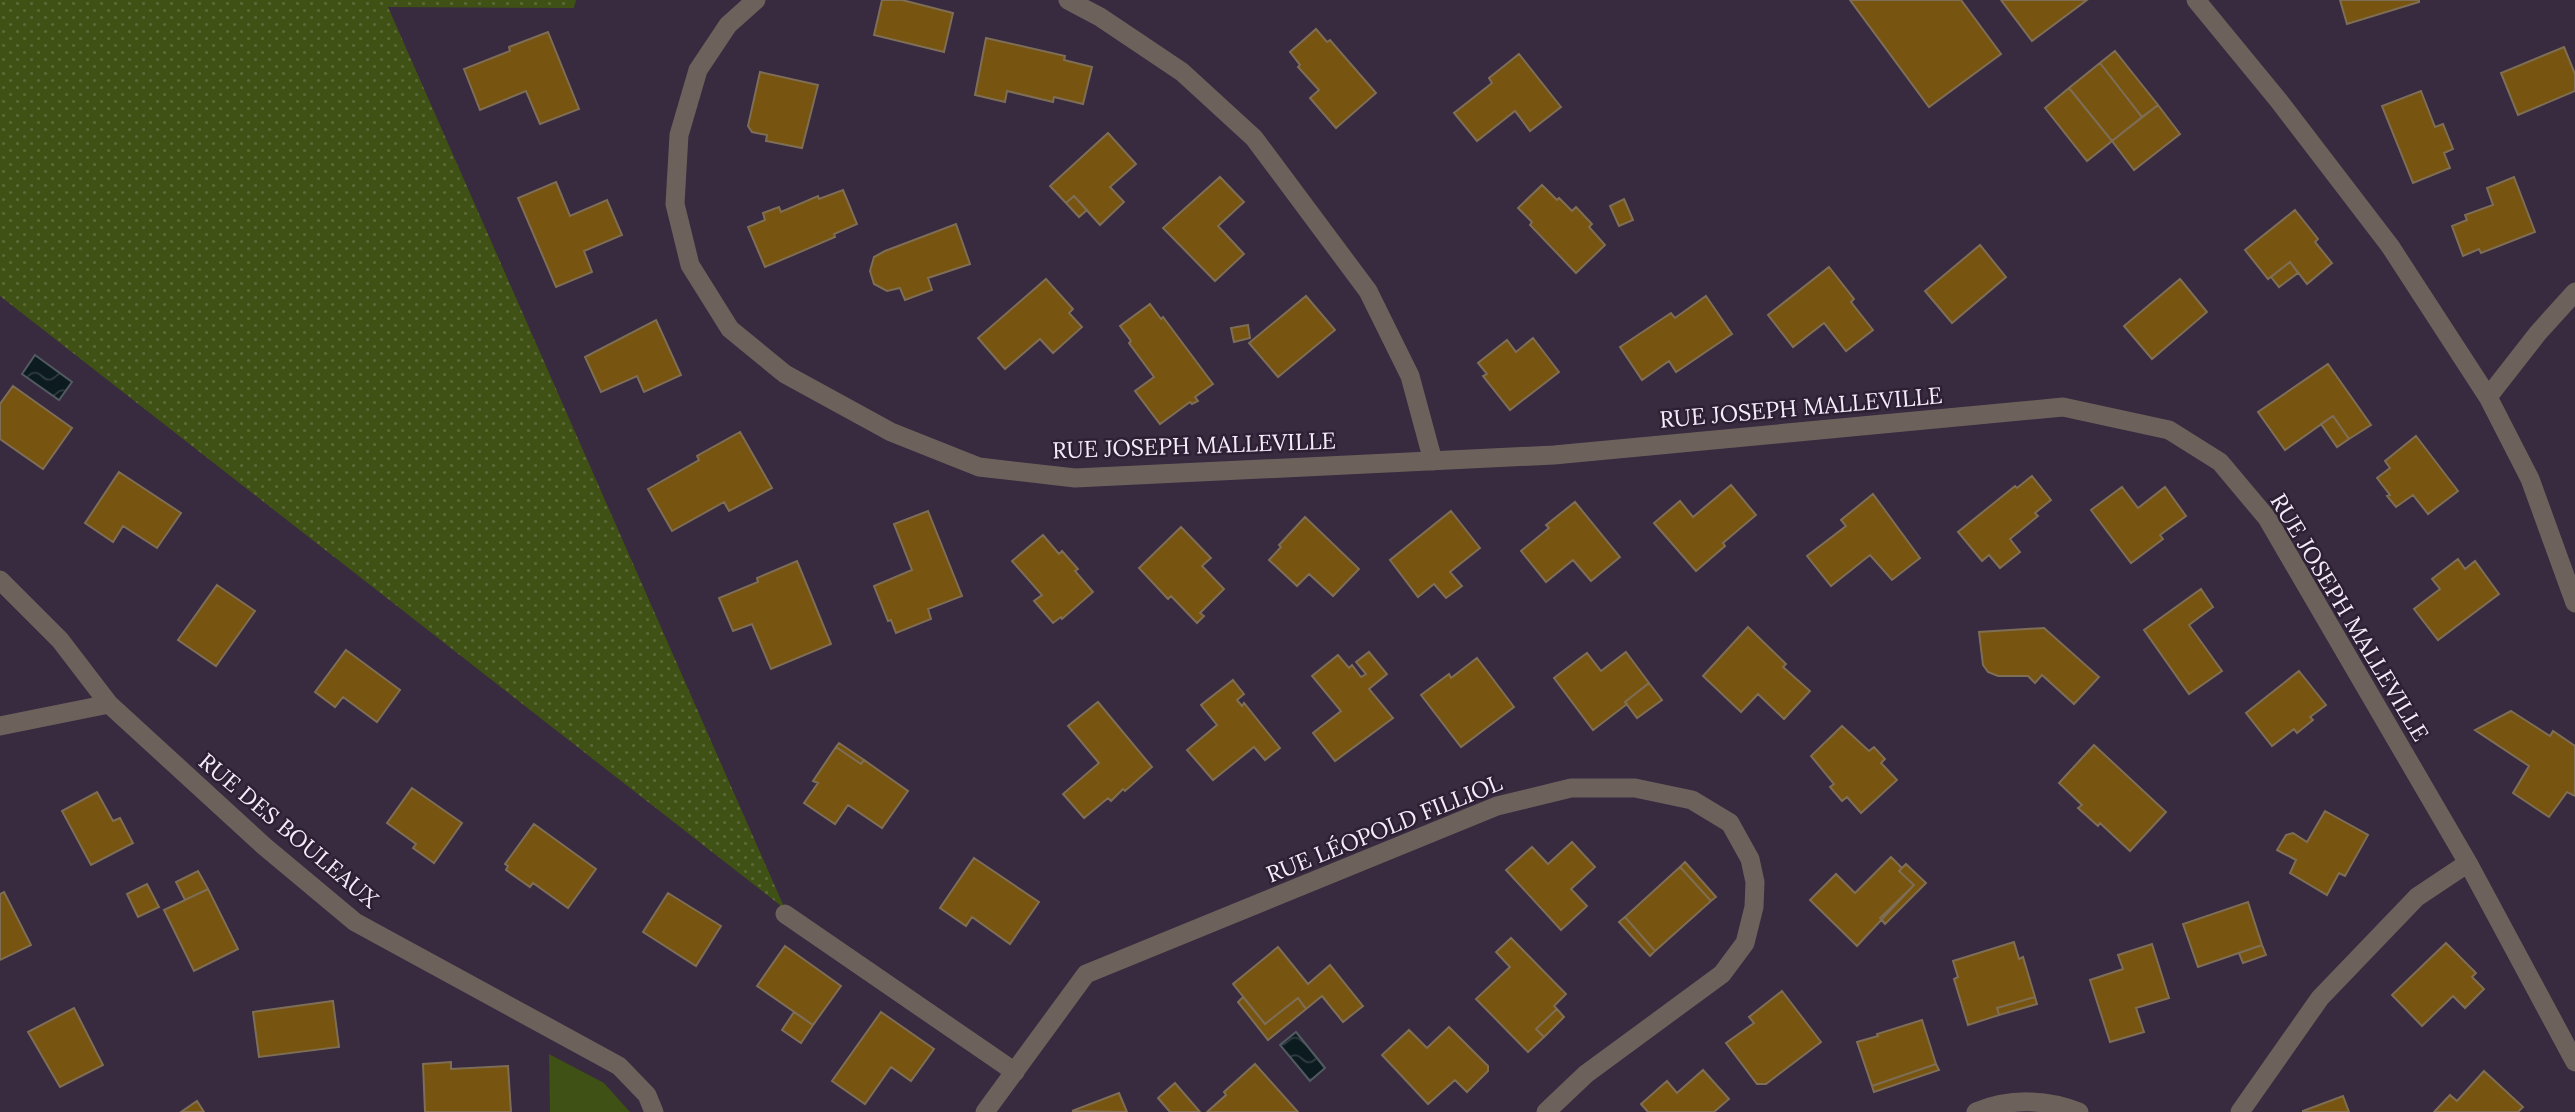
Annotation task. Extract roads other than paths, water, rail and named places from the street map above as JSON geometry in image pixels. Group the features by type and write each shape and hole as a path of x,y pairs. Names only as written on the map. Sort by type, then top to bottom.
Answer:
{"street":[{"name":"RUE JOSEPH MALLEVILLE","path":"756,0 728,25 698,70 679,135 675,204 690,265 730,329 785,374 891,432 979,467 1075,478 1555,455 2063,407 2169,430 2220,462 2267,517 2468,863 2575,1062"},
{"path":"1068,0 1182,72 1254,138 1368,291 1410,376 1433,461"},
{"path":"2196,0 2279,101 2390,246 2488,397 2530,479 2575,603"},
{"path":"2488,397 2538,333 2575,292"},
{"name":"RUE DES BOULEAUX","path":"0,580 60,640 109,704 264,846 355,922 619,1066 647,1095 654,1112"},
{"path":"0,726 109,704"},
{"name":"RUE LÉOPOLD FILLIOL","path":"985,1112 1086,974 1497,806 1571,788 1635,788 1692,800 1730,823 1750,859 1755,882 1754,907 1745,943 1722,974 1586,1074 1546,1112"},
{"path":"2240,1112 2320,998 2417,898 2468,863"},
{"path":"785,914 1015,1072"},
{"path":"1976,1112 2020,1101 2060,1105 2079,1112"}],"water":[{"path":"35,355 72,382 59,400 22,374"},
{"path":"1296,1032 1325,1068 1310,1081 1280,1045"}]}
